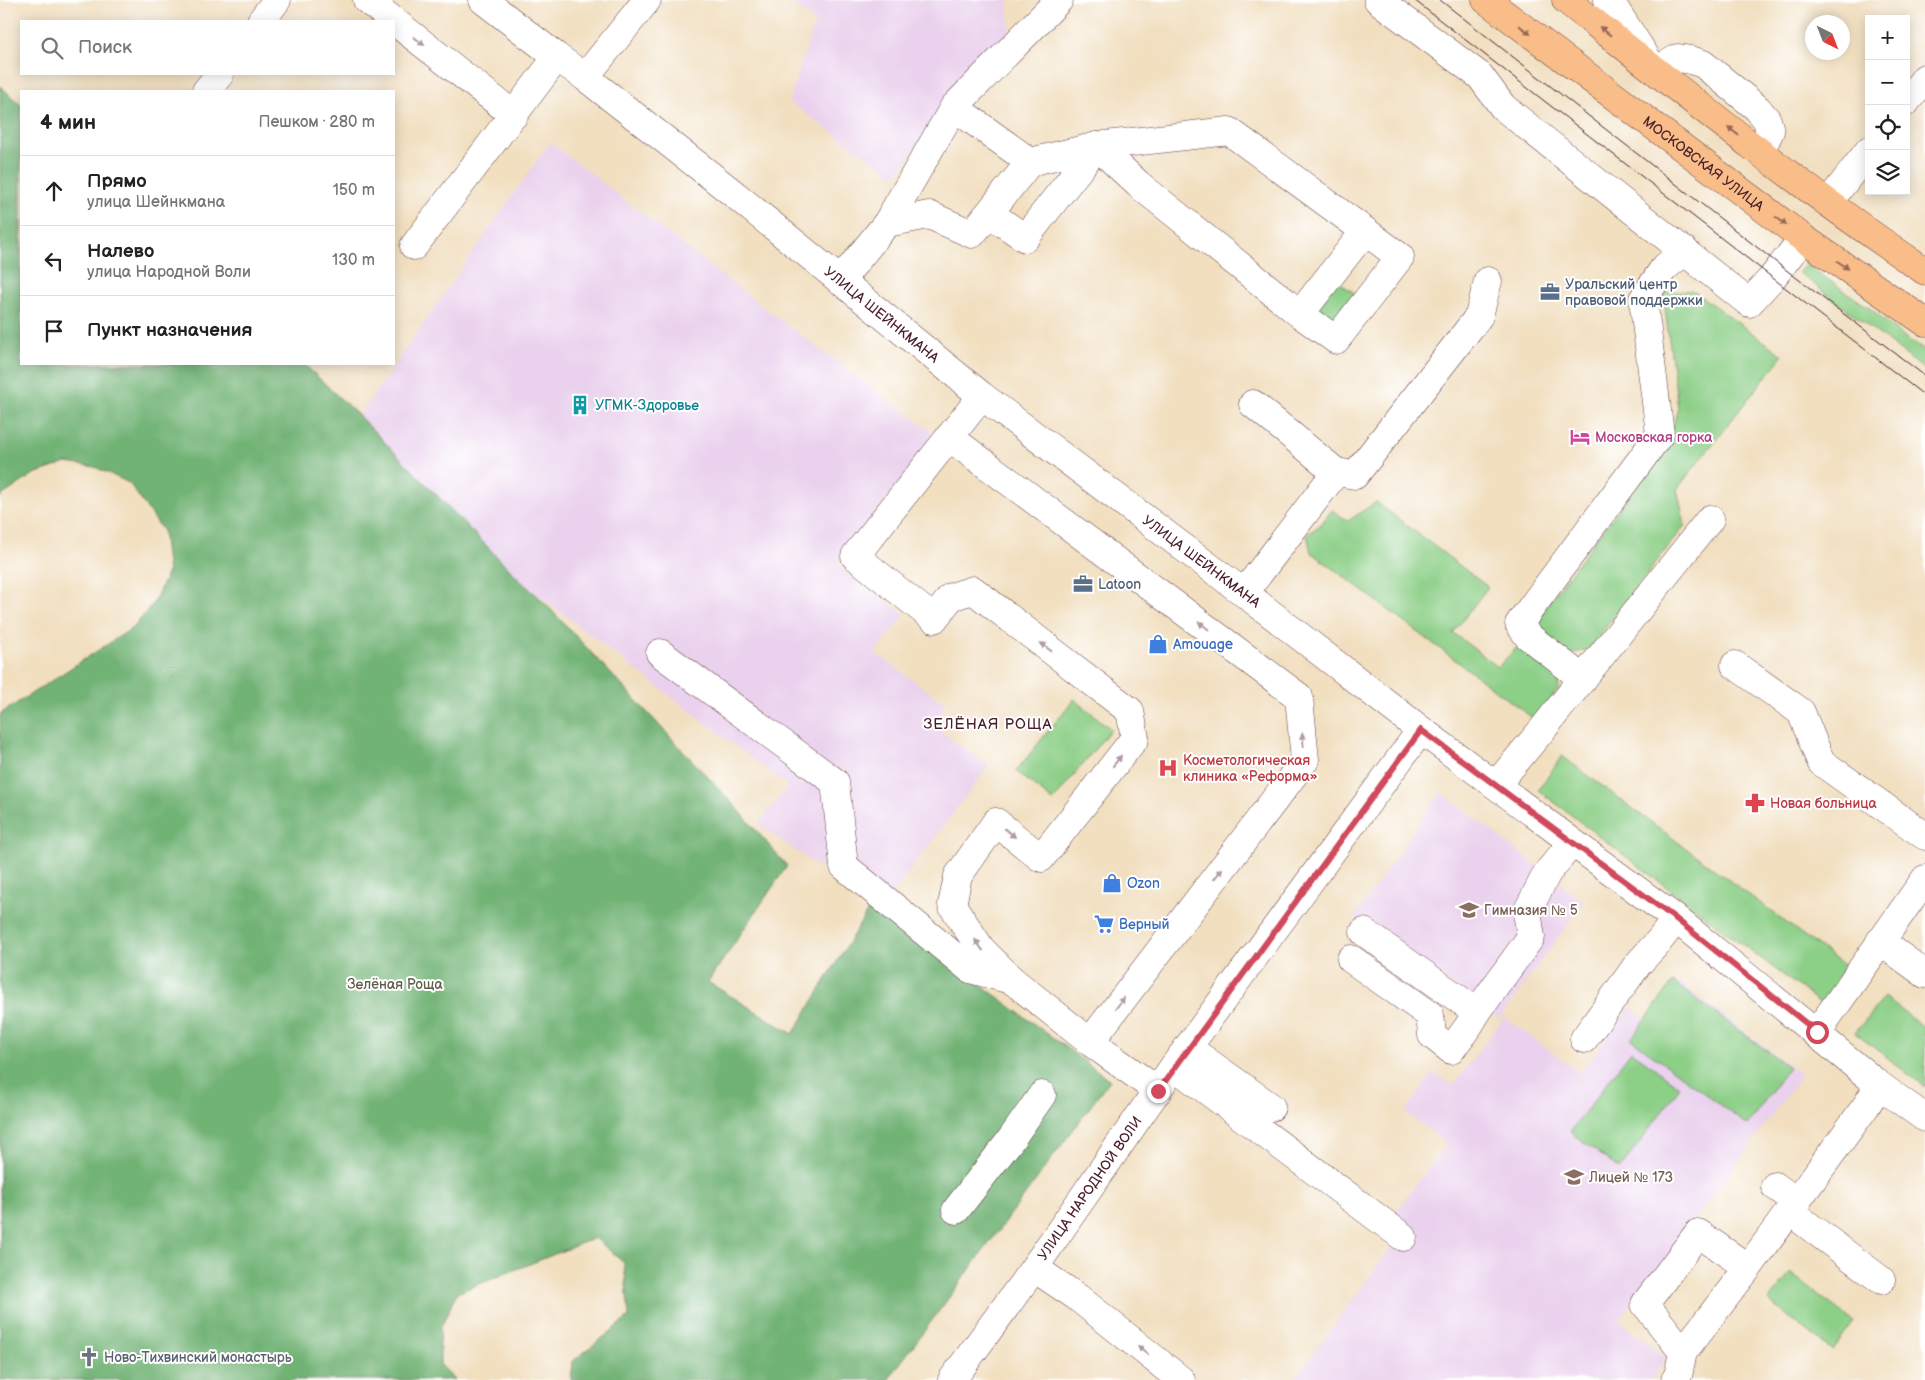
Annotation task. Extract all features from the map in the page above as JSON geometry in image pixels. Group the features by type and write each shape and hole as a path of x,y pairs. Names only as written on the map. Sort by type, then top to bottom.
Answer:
{"main road":[{"name":"МОСКОВСКАЯ УЛИЦА","path":"1486,0 1803,238 1925,322"},
{"path":"1566,0 1857,226 1925,271"},
{"path":"1803,238 1828,203"}],"street":[{"path":"262,20 277,0"},
{"path":"367,0 393,20"},
{"name":"УЛИЦА ШЕЙНКМАНА","path":"483,0 585,77 982,396 1244,593 1421,730 1676,919 1879,1084 1925,1118"},
{"path":"585,77 647,0"},
{"path":"840,281 886,223 954,107 1059,0"},
{"path":"1378,0 1480,76 1503,107 1749,303 1772,278 1803,238"},
{"path":"1608,0 1616,9 1655,71"},
{"path":"395,22 514,115"},
{"path":"414,246 557,57"},
{"path":"207,90 219,75"},
{"path":"1910,97 1925,78"},
{"path":"954,107 1030,162"},
{"path":"886,223 929,215 972,234 1030,162 1097,146 1229,131 1400,257 1336,340 1300,314 1138,184 1097,146"},
{"path":"990,214 1025,238 1097,146"},
{"path":"1828,203 1865,155"},
{"path":"1300,314 1365,231"},
{"path":"1582,679 1528,636 1519,624 1660,434 1643,299 1664,268 1685,251"},
{"path":"1253,404 1336,472 1355,475 1479,316 1488,281"},
{"path":"982,396 855,556 934,619 951,597 973,590 1130,711 1135,738 1041,858 996,822 958,876 952,905 981,948 1012,980 1090,1042 1158,1091"},
{"path":"949,437 1299,697 1304,760 1090,1042"},
{"path":"1244,593 1336,472"},
{"path":"1496,785 1710,519"},
{"path":"660,653 835,782 844,866 970,969 1012,980"},
{"path":"1735,665 1801,712 1821,762 1925,836"},
{"name":"УЛИЦА НАРОДНОЙ ВОЛИ","path":"952,1380 1034,1268 1181,1057 1421,730"},
{"path":"1350,959 1430,1015 1432,1035 1451,1050 1470,1024 1476,1012 1531,937 1528,912 1547,873 1572,843"},
{"path":"1817,1032 1925,879"},
{"path":"1584,1039 1638,964 1676,919"},
{"path":"1364,932 1476,1012"},
{"path":"1880,941 1925,974"},
{"path":"1181,1057 1271,1107"},
{"path":"1181,1057 1403,1237"},
{"path":"1748,1268 1698,1233 1645,1304 1680,1372 1748,1268 1787,1200 1866,1106 1879,1084"},
{"path":"956,1210 1009,1142 1042,1095"},
{"path":"1787,1200 1881,1280"},
{"path":"1034,1268 1077,1296 1181,1380"}],"shaded area":[{"path":"788,0 1008,0 1010,29 895,176 789,102 815,21"},
{"path":"550,142 755,301 936,435 837,563 905,615 875,653 946,704 931,725 989,766 880,910 758,824 788,786 525,585 359,416"},
{"name":"Гимназия № 5","path":"1441,792 1584,902 1499,1019 1354,918"},
{"name":"Лицей № 173","path":"1679,982 1802,1075 1619,1321 1666,1358 1650,1380 1294,1380 1406,1227 1396,1211 1447,1144 1405,1112 1433,1072 1453,1086 1504,1017 1580,1073 1630,1007 1649,1021"}],"green space":[{"name":"Зелёная Роща","path":"0,86 20,104 20,365 305,365 359,416 540,598 736,807 787,866 708,982 793,1034 872,904 1110,1080 888,1380 571,1380 573,1361 629,1317 624,1263 595,1238 457,1293 440,1329 440,1364 455,1380 0,1380 0,714 134,627 154,602 168,572 163,531 129,483 95,467 66,463 34,474 0,497"},
{"path":"1807,265 1871,309 1900,334 1925,351 1925,370 1798,272"},
{"path":"1333,278 1360,297 1334,330 1309,310"},
{"path":"1692,290 1783,355 1677,489 1685,525 1589,649 1571,654 1538,629 1542,611 1667,445 1678,408 1663,293"},
{"path":"1376,502 1488,587 1453,633 1498,667 1516,648 1530,649 1557,672 1559,689 1534,719 1311,552 1307,535 1321,524 1332,510 1348,521"},
{"path":"1074,699 1111,729 1053,801 1016,771"},
{"path":"1562,756 1850,970 1824,1006 1538,790"},
{"path":"1673,982 1789,1067 1747,1125 1631,1039"},
{"path":"1884,997 1925,1028 1925,1087 1855,1033"},
{"path":"1631,1051 1680,1087 1620,1169 1570,1132"},
{"path":"1790,1273 1854,1322 1833,1350 1768,1301"}],"tram line":[{"path":"1414,0 1925,396"},
{"path":"1440,0 1925,376"}],"place":[{"name":"Уральский центр правовой поддержки","path":"1550,292"},
{"name":"УГМК-Здоровье","path":"580,405"},
{"name":"Московская горка","path":"1580,437"},
{"name":"Latoon","path":"1083,584"},
{"name":"Amouage","path":"1158,644"},
{"name":"Косметологическая клиника «Реформа»","path":"1168,768"},
{"name":"Новая больница","path":"1755,803"},
{"name":"Ozon","path":"1112,883"},
{"name":"Гимназия № 5","path":"1469,910"},
{"name":"Верный","path":"1104,924"},
{"name":"Лицей № 173","path":"1574,1177"},
{"name":"Ново-Тихвинский монастырь","path":"89,1357"}],"district":[{"name":"ЗЕЛЁНАЯ РОЩА","path":"988,724"}],"route":[{"path":"1158,1091 1174,1066 1421,730 1676,919 1817,1032"}]}
